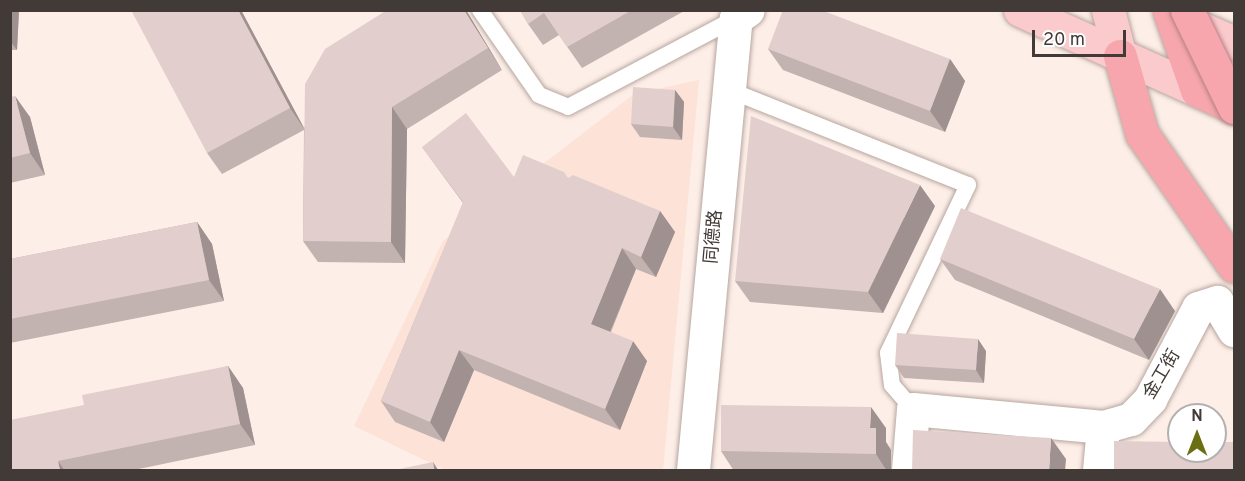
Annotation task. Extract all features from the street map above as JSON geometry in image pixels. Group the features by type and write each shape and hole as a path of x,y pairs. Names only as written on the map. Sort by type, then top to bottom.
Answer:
{"highway":[{"path":"1172,12 1197,90 1234,107"},
{"path":"1172,12 1234,107"},
{"path":"1120,56 1142,134 1234,266"}],"main road":[{"path":"1020,10 1197,90"},
{"path":"1108,10 1120,56"},
{"path":"1172,12 1234,43"}],"street":[{"name":"同德路","path":"693,471 729,90 742,14"},
{"name":"金工街","path":"1103,427 1131,419 1150,399 1198,308 1217,303 1234,330"},
{"path":"908,471 914,409 1103,427 1099,471"}],"lane":[{"path":"480,10 539,95 568,107 742,14"},
{"path":"729,90 968,185 888,353 892,385 914,409"}],"shaded area":[{"path":"699,80 663,470 445,470 354,426 443,241 634,94"}],"building":[{"path":"131,10 238,10 290,108 207,153"},
{"path":"387,10 464,10 488,48 392,107 391,242 303,241 305,84 325,49"},
{"path":"520,10 632,10 567,47 544,13 528,24"},
{"path":"783,10 821,10 950,59 930,111 768,49"},
{"path":"633,87 675,90 673,127 631,124"},
{"path":"15,96 30,153 10,158 10,97"},
{"path":"466,113 514,177 523,155 564,172 568,178 573,175 660,211 641,257 622,248 591,324 633,341 605,409 459,350 430,422 381,401 463,202 422,147"},
{"path":"751,116 920,185 868,292 735,281"},
{"path":"961,208 1160,289 1134,339 940,259"},
{"path":"197,222 209,280 10,319 10,259"},
{"path":"897,333 978,339 976,370 895,365"},
{"path":"228,366 240,424 58,461 60,470 58,471 10,471 10,420 84,405 82,395"},
{"path":"721,405 871,407 870,428 876,428 876,454 721,451"},
{"path":"913,430 1051,438 1049,471 912,471"},
{"path":"1114,441 1167,442 1167,463 1227,463 1227,442 1234,442 1234,471 1114,471"},
{"path":"433,462 434,471 390,471"}]}
